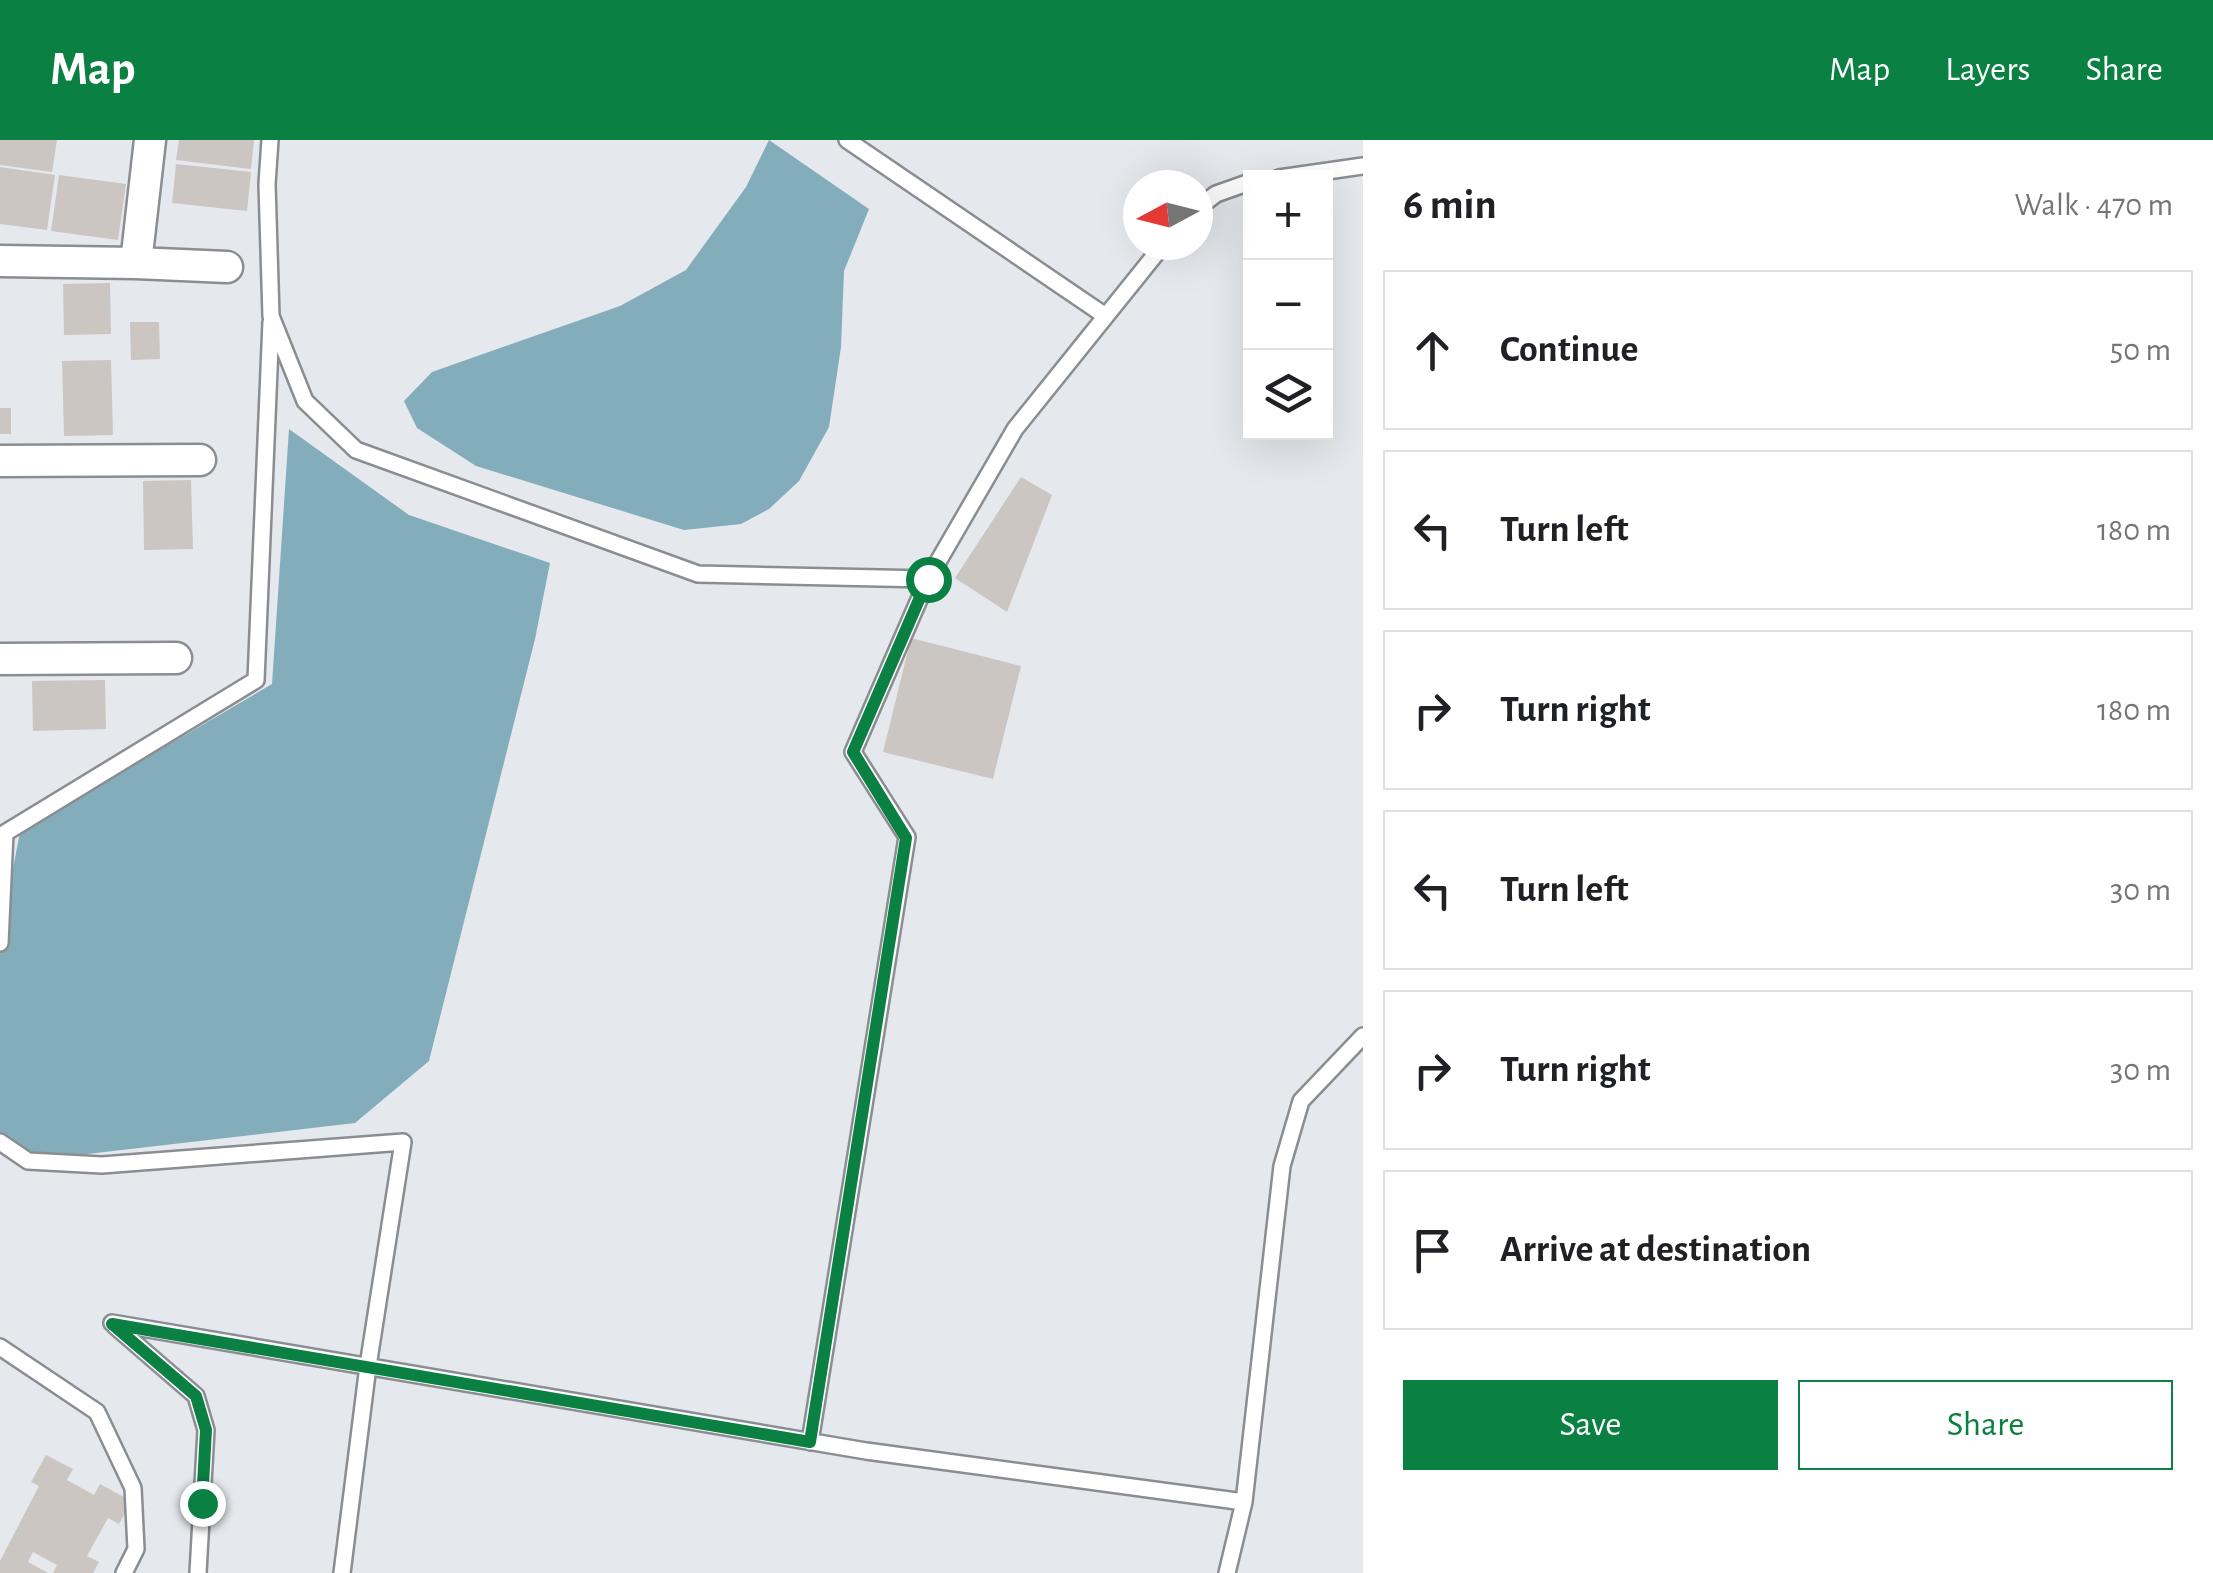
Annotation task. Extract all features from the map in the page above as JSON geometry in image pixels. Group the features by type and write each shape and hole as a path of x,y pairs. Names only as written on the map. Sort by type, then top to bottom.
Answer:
{"street":[{"path":"136,263 150,140"},
{"path":"0,261 228,267"},
{"path":"0,461 200,460"},
{"path":"0,658 176,658"}],"lane":[{"path":"0,943 5,832 256,680 271,316 267,184 270,140"},
{"path":"847,140 1104,315"},
{"path":"1333,170 1363,166"},
{"path":"1213,196 1243,184"},
{"path":"810,1442 906,838 853,752 928,579 1015,429 1150,260"},
{"path":"271,316 306,401 356,450 698,574 928,579"},
{"path":"1227,1573 1244,1502 1282,1166 1301,1102 1363,1036"},
{"path":"0,1142 28,1161 102,1165 403,1142 368,1366 342,1573"},
{"path":"198,1573 206,1430 196,1396 112,1324 810,1442 1244,1502"},
{"path":"0,1347 97,1412 133,1488 136,1549 124,1573"}],"water":[{"path":"769,140 869,209 844,271 841,347 829,427 799,481 769,509 741,524 684,530 476,466 417,428 404,401 432,372 620,306 686,270 746,187"},
{"path":"289,429 409,515 550,563 535,639 429,1061 355,1123 18,1162 0,1139 0,936 20,832 272,684"}],"building":[{"path":"0,140 57,140 52,172 0,165"},
{"path":"179,140 254,140 251,169 176,160"},
{"path":"176,164 251,172 247,211 172,203"},
{"path":"0,167 55,175 47,230 0,224"},
{"path":"59,175 126,184 118,240 51,231"},
{"path":"110,283 111,334 64,335 63,284"},
{"path":"130,322 159,322 160,359 131,360"},
{"path":"111,360 113,435 64,436 62,361"},
{"path":"0,408 11,408 11,434 0,434"},
{"path":"1021,477 1052,495 1007,612 955,578"},
{"path":"191,480 193,549 144,550 143,481"},
{"path":"911,638 1021,666 993,779 883,752"},
{"path":"105,680 106,729 33,731 32,681"},
{"path":"46,1455 73,1469 67,1480 94,1495 100,1484 131,1501 119,1524 108,1518 87,1556 99,1562 93,1573 53,1573 57,1565 33,1552 28,1562 48,1573 0,1573 0,1561 39,1486 31,1482"}],"route":[{"path":"202,1503 206,1430 196,1396 112,1324 810,1442 906,838 853,752 928,579"}]}
